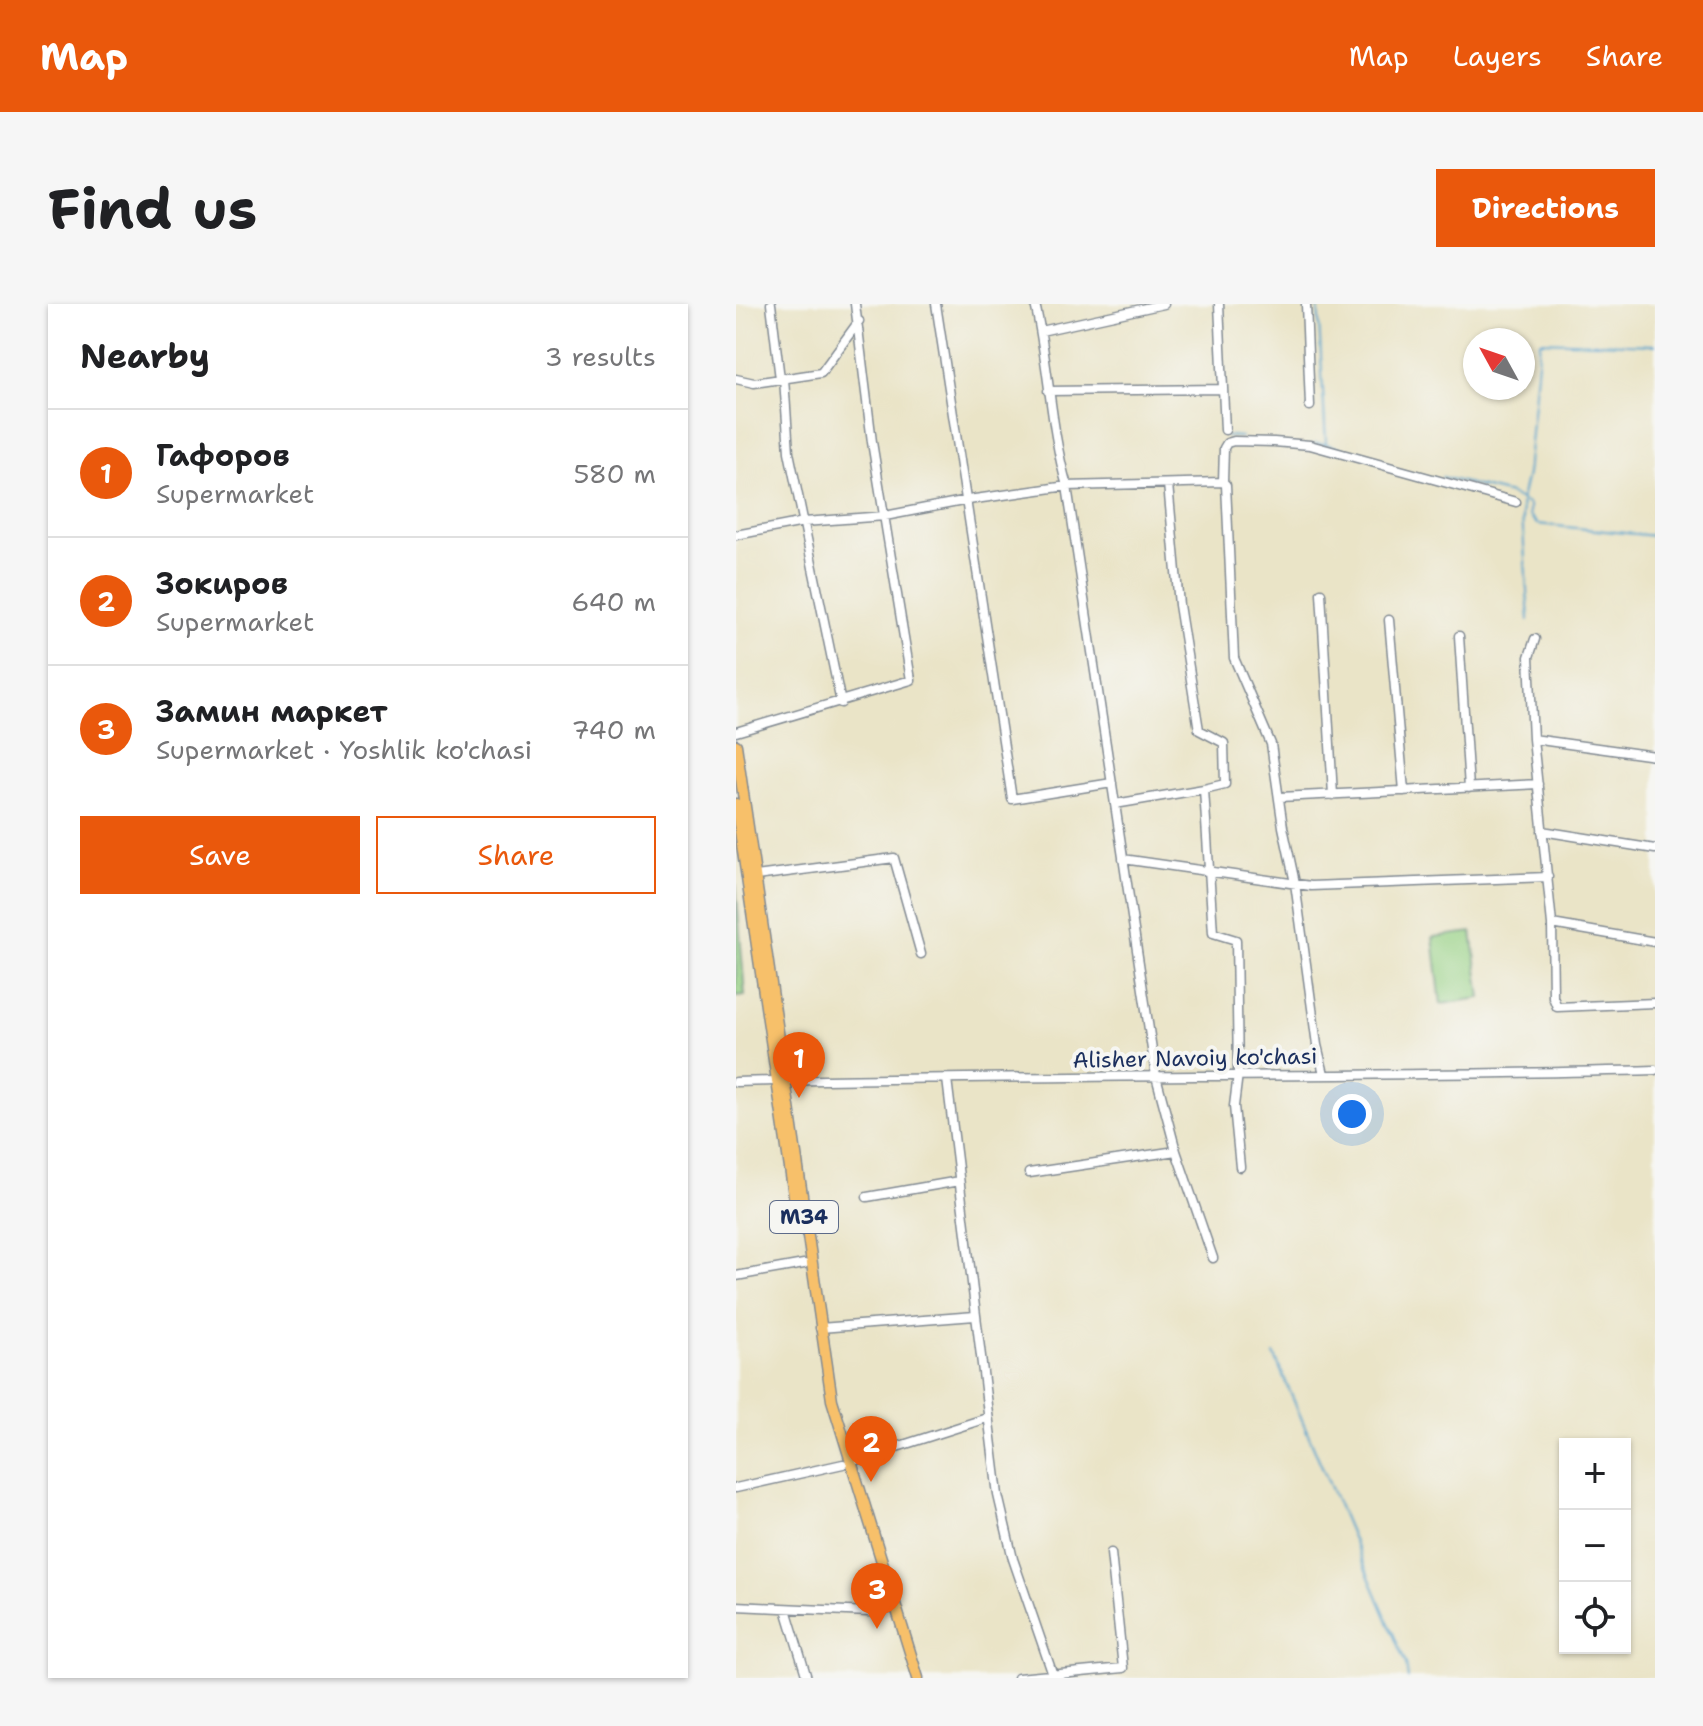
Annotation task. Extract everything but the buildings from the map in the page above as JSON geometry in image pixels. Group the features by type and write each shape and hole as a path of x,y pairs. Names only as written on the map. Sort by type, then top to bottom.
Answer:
{"main road":[{"name":"M34","path":"736,745 822,1382 915,1678"},
{"name":"M34","path":"736,804 832,1400 846,1463"}],"street":[{"path":"771,304 789,452 841,703"},
{"path":"736,732 911,680 872,442 855,304"},
{"path":"936,304 1012,799 1112,783"},
{"path":"1035,304 1067,486 1156,1076 1176,1151 1213,1258"},
{"path":"1041,331 1164,304"},
{"path":"1219,304 1225,430"},
{"path":"1306,304 1310,406"},
{"path":"736,379 754,383 821,373 859,321"},
{"path":"1048,391 1223,389"},
{"path":"1324,1074 1271,744 1234,658 1226,485 1223,482 1224,448 1234,441 1310,445 1516,502"},
{"path":"736,535 804,522 885,516 1067,486 1223,482"},
{"path":"1115,804 1225,784 1224,743 1199,730 1179,605 1168,484"},
{"path":"1321,593 1333,795"},
{"path":"1389,620 1404,791"},
{"path":"1459,636 1469,788"},
{"path":"1535,639 1529,657 1533,739 1552,924 1553,997 1557,1007 1655,1003"},
{"path":"1533,739 1546,738 1655,756"},
{"path":"1280,797 1538,784"},
{"path":"1204,789 1213,933 1236,940 1238,1074 1234,1106 1240,1167"},
{"path":"1542,831 1655,849"},
{"path":"756,876 894,858 921,954"},
{"path":"1123,859 1311,886 1548,877"},
{"path":"1552,924 1655,942"},
{"name":"Alisher Navoiy ko'chasi","path":"736,1082 1655,1070"},
{"path":"947,1079 998,1495 1013,1559 1054,1676"},
{"path":"1029,1173 1176,1151"},
{"path":"867,1197 959,1181"},
{"path":"736,1276 804,1264"},
{"path":"820,1328 975,1316"},
{"path":"736,1488 846,1463 987,1418"},
{"path":"1018,1678 1123,1668 1111,1553"},
{"path":"736,1606 869,1612 893,1608"},
{"path":"786,1609 807,1678"}],"green space":[{"path":"736,884 745,995 736,996"},
{"path":"1472,932 1481,998 1441,1004 1433,937"}],"waterway":[{"path":"1318,304 1326,443"},
{"path":"1529,620 1521,500 1527,474 1540,341 1655,345"},
{"path":"1226,436 1241,437"},
{"path":"1315,443 1378,460"},
{"path":"1442,477 1510,494 1529,505 1529,515 1537,524 1655,536"},
{"path":"1274,1354 1406,1664 1408,1678"}],"place":[{"name":"Гафоров","path":"799,1098"},
{"name":"Зокиров","path":"871,1482"},
{"name":"Замин маркет","path":"877,1629"}]}
